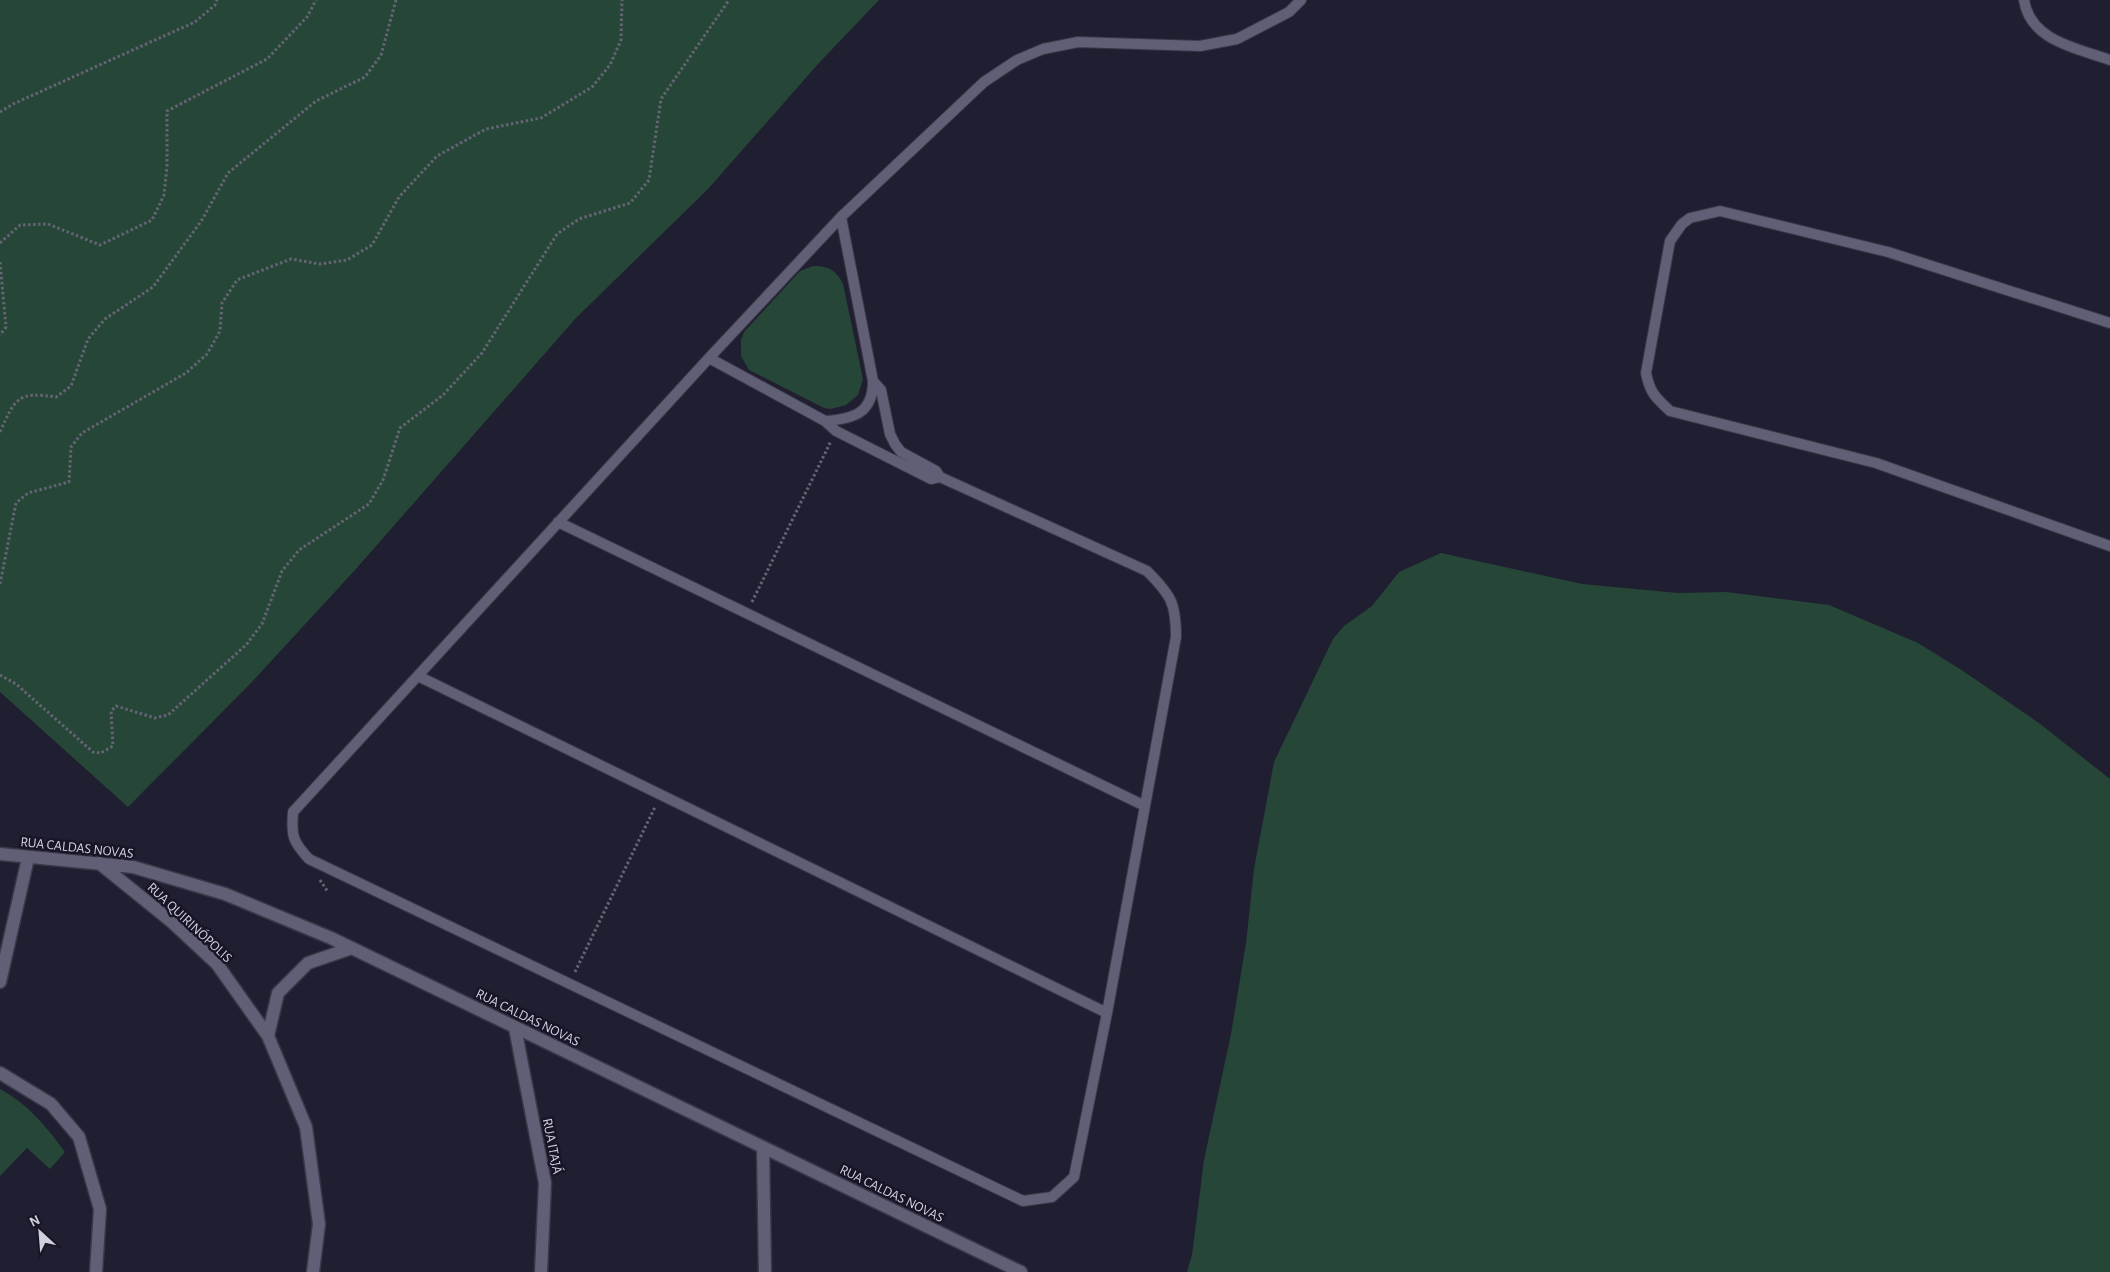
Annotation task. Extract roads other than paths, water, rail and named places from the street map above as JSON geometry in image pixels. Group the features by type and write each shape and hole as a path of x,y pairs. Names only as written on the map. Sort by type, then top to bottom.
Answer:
{"street":[{"name":"RUA CALDAS NOVAS","path":"0,854 133,867 225,894 352,948 1021,1272"},
{"path":"0,982 28,858"},
{"name":"RUA QUIRINÓPOLIS","path":"99,863 172,922 217,964 268,1036 306,1127 319,1224 314,1272"},
{"path":"268,1036 278,993 308,963 352,948"},
{"name":"RUA ITAJÁ","path":"516,1028 545,1184 541,1272"},
{"path":"0,1073 51,1104 79,1137 100,1209 96,1272"},
{"path":"763,1147 765,1272"},
{"path":"991,1272 992,1258"}],"lane":[{"path":"873,381 881,390 890,434 901,452 936,470 940,477 1147,572 1166,590 1176,614 1176,637 1107,1013 1074,1177 1052,1197 1023,1201 310,860 299,849 291,832 293,812 709,358 841,217 984,82 1017,60 1043,49 1078,42 1200,46 1237,39 1289,12 1301,0"},
{"path":"2024,0 2026,10 2037,28 2055,41 2110,60"},
{"path":"2110,323 1888,252 1720,211 1690,218 1682,224 1670,241 1646,373 1653,396 1670,411 1876,463 2110,546"},
{"path":"825,421 845,420 866,409 873,394 873,381 841,217"},
{"path":"709,358 825,421 836,430 931,479 940,477"},
{"path":"558,522 1145,806"},
{"path":"418,676 1107,1013"}]}
